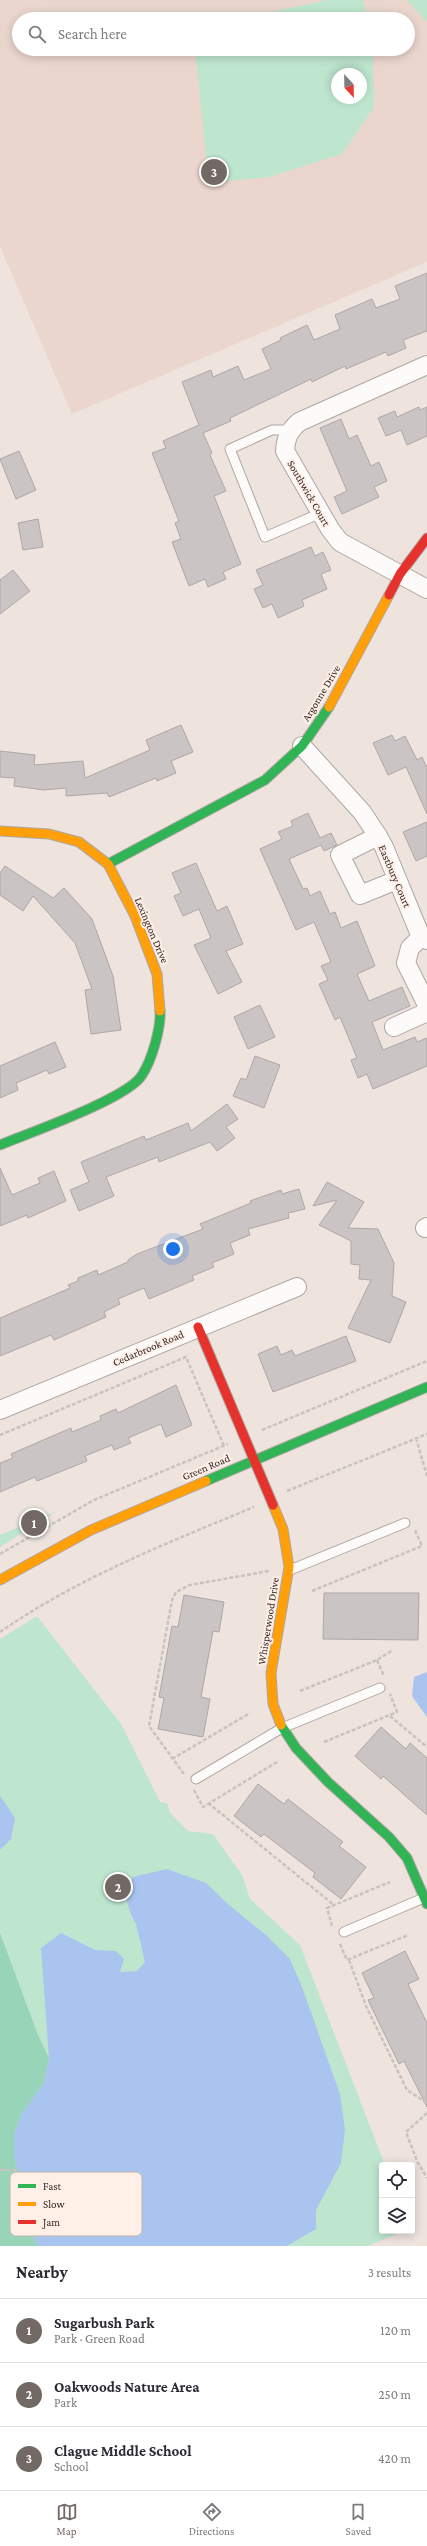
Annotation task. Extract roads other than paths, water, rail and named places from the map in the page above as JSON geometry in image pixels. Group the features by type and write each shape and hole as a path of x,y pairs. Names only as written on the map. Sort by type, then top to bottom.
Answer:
{"street":[{"path":"290,430 299,422 427,365"},
{"name":"Southwick Court","path":"290,430 286,439 285,451 321,513 340,542 427,589"},
{"name":"Argonne Drive","path":"108,864 265,780 302,746 326,713 400,574 427,538"},
{"name":"Eastbury Court","path":"302,746 362,812 378,836 424,939 410,948 406,963 427,1005"},
{"name":"Lexington Drive","path":"0,831 49,834 79,842 108,864 135,916 157,974 161,1025 142,1076 115,1097 0,1145"},
{"path":"378,836 340,855 360,895 397,880"},
{"path":"394,1027 427,1012"},
{"name":"Cedarbrook Road","path":"0,1410 297,1287"},
{"name":"Whisperwood Drive","path":"198,1327 282,1529 288,1571 274,1641 272,1673 273,1704 282,1728 296,1748 328,1782 389,1837 407,1858 426,1899"},
{"name":"Green Road","path":"0,1580 91,1530 427,1387"}],"lane":[{"path":"290,430 272,430 230,449 265,537 321,513"},
{"path":"288,1571 408,1524"},
{"path":"191,1781 282,1728 384,1689"},
{"path":"344,1932 426,1899"}],"water":[{"path":"427,1672 427,1717 412,1696 414,1677"},
{"path":"0,1796 15,1818 11,1839 0,1850"},
{"path":"167,1869 206,1883 229,1905 266,1935 290,1959 302,1987 340,2094 345,2129 341,2163 316,2210 316,2229 287,2246 38,2246 33,2236 142,2236 142,2172 18,2172 14,2156 14,2135 22,2113 44,2083 49,2058 41,1948 61,1933 95,1950 116,1951 124,1959 120,1972 137,1971 145,1962 136,1924 131,1915 125,1895 133,1877"}],"place":[{"name":"Clague Middle School","path":"214,172"},
{"name":"Sugarbush Park","path":"34,1523"},
{"name":"Oakwoods Nature Area","path":"118,1887"}]}
